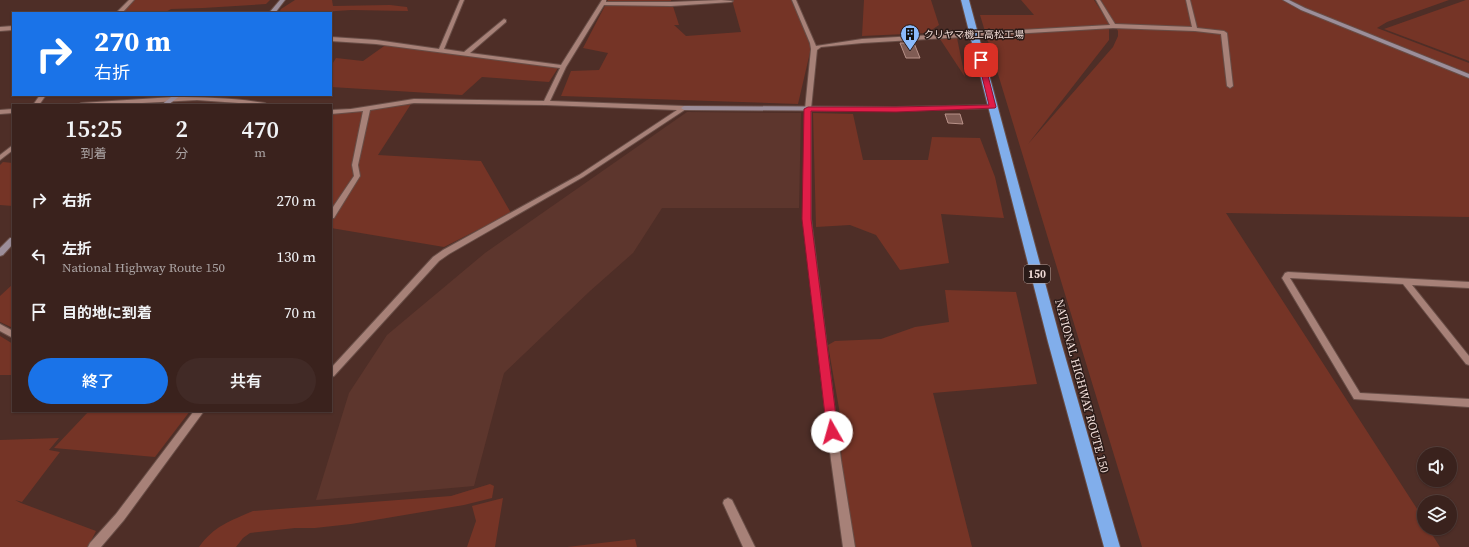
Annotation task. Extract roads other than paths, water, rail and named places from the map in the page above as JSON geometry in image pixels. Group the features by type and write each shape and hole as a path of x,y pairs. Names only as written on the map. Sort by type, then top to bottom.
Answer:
{"highway":[{"name":"NATIONAL HIGHWAY ROUTE 150","path":"965,0 1092,478 1112,547"}],"street":[{"path":"120,12 132,0"},
{"path":"273,12 283,0"},
{"path":"440,51 462,0"},
{"path":"546,103 563,67 603,2 671,4 731,0"},
{"path":"794,0 813,43 814,49 808,109 806,219 836,460 849,547"},
{"path":"1098,0 1113,26"},
{"path":"1188,0 1195,29"},
{"path":"1285,0 1303,9 1469,76"},
{"path":"465,54 504,21"},
{"path":"814,49 820,46 862,41 1113,26 1195,29 1224,32 1230,86"},
{"path":"0,29 12,28"},
{"path":"332,39 376,42 563,67"},
{"path":"165,104 177,96"},
{"path":"99,104 171,100 230,99 259,104"},
{"path":"332,112 414,101 546,103 684,108 896,109 993,107"},
{"path":"332,214 357,176 355,165 366,108"},
{"path":"332,373 436,259 581,176 684,108"},
{"path":"0,112 12,111"},
{"path":"0,158 12,149"},
{"path":"0,253 12,241"},
{"path":"1469,285 1288,274 1286,278 1357,396 1469,403"},
{"path":"1406,282 1469,362"},
{"path":"0,327 12,334"},
{"path":"94,547 120,517 198,412"},
{"path":"728,503 749,547"}],"place":[{"name":"クリヤマ機工高松工場","path":"910,51"}]}
